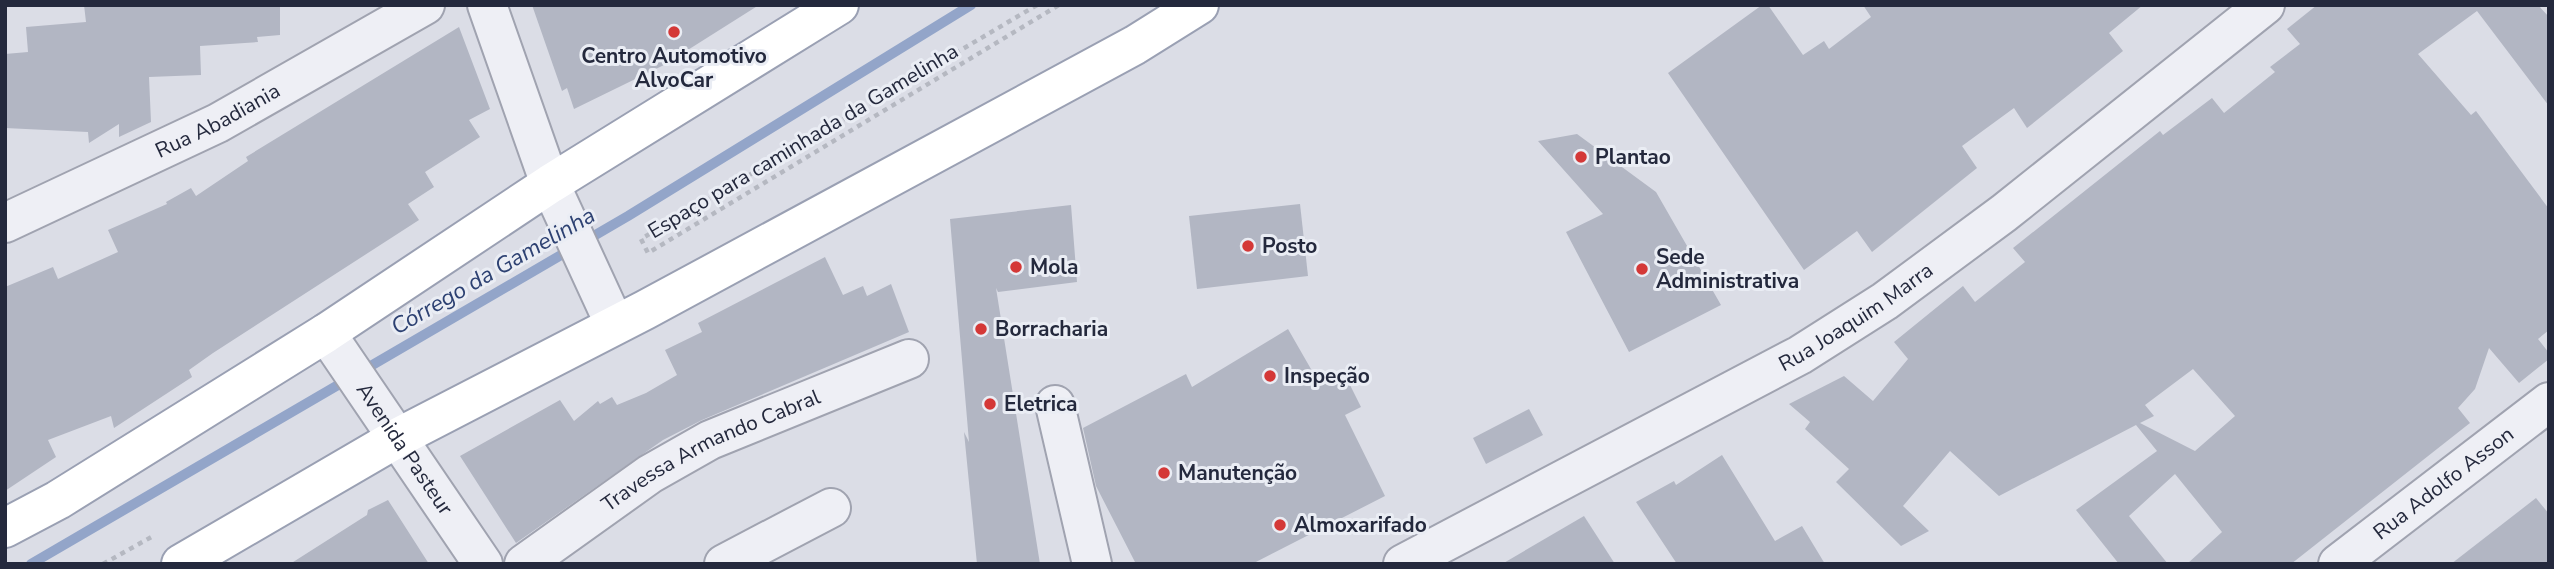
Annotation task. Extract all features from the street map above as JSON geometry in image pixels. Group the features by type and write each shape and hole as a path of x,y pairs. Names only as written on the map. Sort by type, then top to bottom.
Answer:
{"main road":[{"path":"5,528 334,344 550,184 839,5"},
{"path":"181,564 399,437 657,303 1135,45 1199,5"}],"street":[{"name":"Rua Abadiania","path":"5,223 218,123 425,5"},
{"path":"487,5 550,184 614,323"},
{"name":"Rua Joaquim Marra","path":"1409,562 1800,355 1874,307 2004,213 2265,5"},
{"name":"Avenida Pasteur","path":"334,344 483,564"},
{"name":"Travessa Armando Cabral","path":"524,564 650,474 710,440 909,359"},
{"name":"Rua Adolfo Asson","path":"2338,564 2549,402"},
{"path":"1055,405 1092,564"},
{"path":"724,564 831,508"}],"path":[{"name":"Espaço para caminhada da Gamelinha","path":"1037,5 640,239 648,253 1059,5"}],"building":[{"path":"84,5 280,5 280,35 257,37 258,42 200,46 201,75 149,77 151,122 119,137 119,124 89,143 88,132 5,128 5,54 28,52 26,27 86,22"},
{"path":"532,5 759,5 664,65 574,109 567,88 562,91"},
{"path":"1762,5 1768,5 1803,55 1824,41 1829,49 1871,17 1863,5 2143,5 2109,33 2123,51 2027,128 2014,108 1962,146 1977,168 1872,252 1857,231 1804,270 1668,73"},
{"path":"2317,5 2538,5 2549,17 2549,106 2477,11 2418,54 2471,115 2476,111 2549,209 2549,330 2538,339 2549,353 2549,359 2519,383 2489,348 2475,389 2458,408 2470,423 2291,564 2187,564 2222,532 2175,474 2129,516 2168,564 2119,564 2076,510 2157,451 2136,425 1999,496 1950,451 1903,506 1929,531 1901,546 1836,482 1849,469 1805,429 1810,422 1789,404 1844,376 1873,401 1908,359 1894,342 1963,286 1975,302 2025,262 2013,248 2160,131 2163,135 2212,98 2224,113 2275,72 2270,67 2300,44 2287,29","holes":["2193,369 2235,416 2195,451 2140,423 2154,416 2145,405"]},
{"path":"459,27 490,109 469,120 480,137 425,172 434,187 408,204 419,220 213,353 189,370 192,377 114,428 111,416 48,440 56,457 5,491 5,287 53,267 58,279 118,252 108,230 167,204 166,202 191,188 196,196 248,161 246,157"},
{"name":"Sede Administrativa","path":"1577,134 1656,192 1721,305 1629,352 1566,232 1603,214 1538,141"},
{"name":"Posto","path":"1300,204 1308,276 1197,289 1189,216"},
{"path":"1071,205 1077,282 998,292 996,288 1040,564 977,564 964,432 969,442 950,219"},
{"path":"825,257 843,295 863,286 867,296 891,284 909,332 702,420 663,440 516,543 460,456 560,400 574,421 598,401 600,404 612,397 617,405 646,393 677,375 665,350 702,332 698,323"},
{"path":"1288,329 1319,383 1342,369 1361,407 1345,415 1385,496 1252,564 1136,564 1096,486 1083,428 1186,374 1192,387"},
{"path":"1529,409 1543,435 1486,464 1473,438"},
{"path":"1722,455 1775,541 1802,526 1825,564 1677,564 1636,502 1674,481 1676,485"},
{"path":"2536,498 2549,514 2549,564 2451,564"},
{"path":"388,500 429,564 290,564 367,515 368,510"},
{"path":"1584,516 1615,564 1502,564"}],"waterway":[{"name":"Córrego da Gamelinha","path":"31,564 628,216 971,5"}],"place":[{"name":"Centro Automotivo AlvoCar","path":"674,32"},
{"name":"Plantao","path":"1581,157"},
{"name":"Posto","path":"1248,246"},
{"name":"Mola","path":"1016,267"},
{"name":"Sede Administrativa","path":"1642,269"},
{"name":"Borracharia","path":"981,329"},
{"name":"Inspeção","path":"1270,376"},
{"name":"Eletrica","path":"990,404"},
{"name":"Manutenção","path":"1164,473"},
{"name":"Almoxarifado","path":"1280,525"}]}
